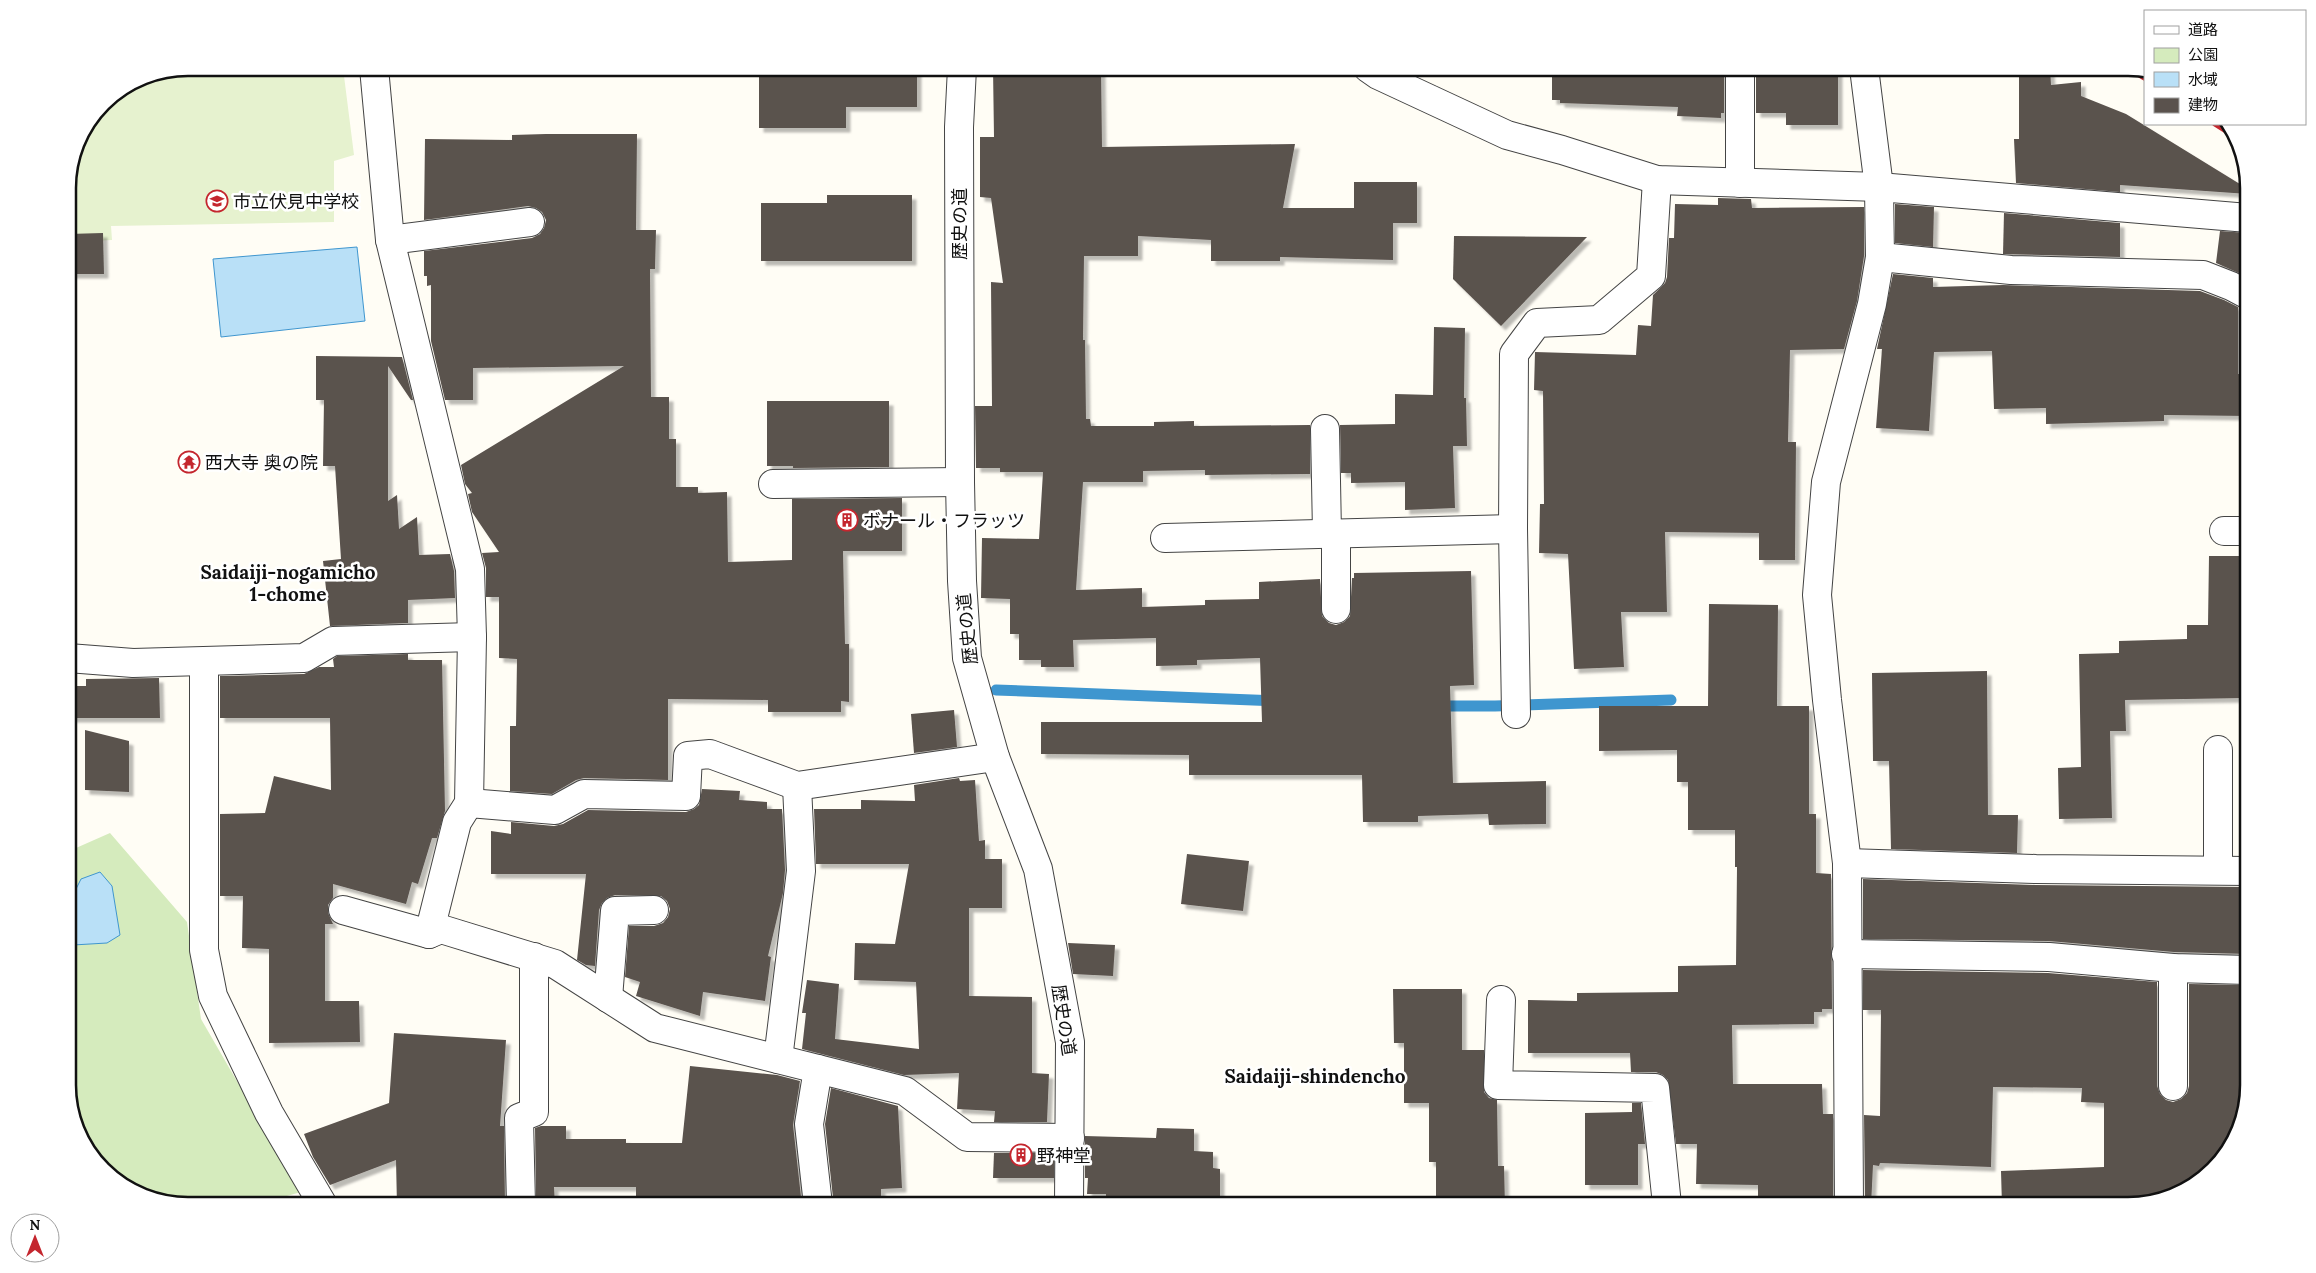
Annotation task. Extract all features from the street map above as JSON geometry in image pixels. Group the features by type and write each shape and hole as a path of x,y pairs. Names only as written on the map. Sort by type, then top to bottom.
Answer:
{"street":[{"path":"375,76 390,240 470,569 472,637 468,804 455,831 430,934"},
{"name":"歴史の道","path":"961,76 958,126 960,482 962,581 968,658 995,758 1038,869 1070,1042 1069,1197"},
{"path":"1378,76 1507,135 1657,180 1880,187 2240,217"},
{"path":"1740,76 1740,183"},
{"path":"1849,1197 1846,954 1847,864 1827,700 1817,595 1826,482 1872,304 1880,258 1880,187 1865,76"},
{"path":"1516,714 1513,530 1514,354 1537,323 1599,320 1650,276 1657,180"},
{"path":"390,240 530,222"},
{"path":"1880,258 2011,270 2203,275 2240,291"},
{"path":"1325,429 1336,609"},
{"path":"773,484 960,482"},
{"path":"1165,538 1513,530"},
{"path":"76,659 133,663 304,658 333,641 472,637"},
{"path":"204,662 204,950 213,996 269,1112 316,1197"},
{"path":"2218,750 2218,870"},
{"path":"468,804 555,810 584,794 686,796 688,756 710,754 797,786 995,758"},
{"path":"778,1059 801,870 797,786"},
{"path":"1847,864 2036,869 2240,870"},
{"path":"343,910 430,934 440,929 555,964 655,1028 905,1092 967,1138 1070,1138"},
{"path":"608,998 615,911 654,910"},
{"path":"1846,954 2049,957 2173,968 2240,970"},
{"path":"521,1197 519,1118 534,1112 534,957"},
{"path":"2173,968 2173,1086"},
{"path":"1501,1000 1498,1085 1655,1088 1667,1197"},
{"path":"817,1197 809,1124 818,1069"}],"green space":[{"path":"344,76 354,155 334,161 334,222 111,226 112,240 76,242 76,181 80,159 95,126 114,104 126,95 152,82 174,77"},
{"path":"110,833 187,922 201,1019 301,1192 283,1197 188,1197 159,1193 126,1178 104,1159 95,1147 82,1121 76,1092 76,848"}],"water":[{"path":"357,247 365,321 221,337 213,259"},
{"path":"100,872 112,886 120,935 107,943 76,945 76,889 81,879"}],"building":[{"path":"759,76 917,76 917,107 846,107 846,128 759,128"},
{"path":"993,76 1101,76 1102,147 1295,144 1283,208 1354,208 1354,182 1417,182 1417,223 1393,223 1393,260 1280,257 1280,261 1211,261 1211,240 1138,236 1138,256 1084,256 1083,340 1085,340 1086,419 1090,419 1091,426 1154,426 1154,422 1194,421 1194,426 1310,425 1310,474 1205,475 1205,470 1143,471 1143,482 1083,482 1076,590 1142,588 1142,607 1205,605 1205,600 1259,599 1259,582 1320,579 1322,616 1329,623 1336,625 1344,622 1350,616 1352,578 1354,578 1354,573 1471,571 1474,685 1450,686 1453,783 1546,781 1546,824 1489,825 1488,814 1418,816 1418,822 1363,822 1362,775 1189,775 1189,755 1041,754 1041,722 1262,722 1260,658 1197,660 1197,665 1156,666 1156,638 1073,640 1074,667 1041,667 1041,660 1019,660 1019,634 1010,634 1010,599 981,598 982,538 1039,539 1043,472 1000,472 1000,468 976,468 975,406 992,406 991,282 1003,283 991,198 980,197 980,137 994,137"},
{"path":"1552,76 1724,76 1724,113 1721,113 1721,118 1677,116 1678,107 1560,103 1560,100 1552,100"},
{"path":"1756,76 1838,76 1838,125 1786,125 1786,113 1756,113"},
{"path":"2019,76 2050,76 2051,85 2081,82 2081,96 2126,114 2240,184 2240,193 2120,185 2120,192 2016,183 2014,139 2019,139"},
{"path":"637,134 636,230 656,230 655,269 650,269 651,397 669,397 669,439 676,439 676,487 698,487 698,493 727,492 728,562 792,560 792,499 902,498 902,551 843,551 845,644 849,644 849,702 841,701 841,712 768,712 768,700 668,699 668,780 584,778 576,780 552,794 510,791 510,726 516,726 517,659 499,658 499,597 486,597 486,568 482,553 499,552 472,512 468,494 472,493 465,484 461,465 624,366 473,368 473,400 445,400 431,341 431,285 427,286 427,276 424,276 424,251 532,238 540,234 546,220 542,212 528,206 424,220 425,139 512,140 512,135"},
{"path":"827,195 912,195 912,261 761,261 761,203 827,203"},
{"path":"1718,198 1751,199 1752,208 1864,207 1864,256 1857,301 1844,349 1790,350 1788,442 1796,442 1795,560 1759,560 1759,533 1665,532 1667,612 1621,612 1624,667 1574,669 1568,554 1539,553 1540,504 1544,504 1543,391 1534,390 1535,352 1636,355 1638,325 1651,326 1653,295 1665,283 1667,277 1669,238 1674,238 1675,204 1718,205"},
{"path":"1895,204 1934,207 1933,247 1895,243"},
{"path":"2004,213 2120,223 2120,257 2003,254"},
{"path":"2220,231 2240,232 2240,274 2216,263"},
{"path":"103,233 104,274 76,274 76,234"},
{"path":"1454,236 1587,237 1501,326 1453,279"},
{"path":"1893,274 1933,278 1933,287 2003,285 2200,291 2238,307 2240,416 2164,415 2164,421 2046,424 2046,408 1994,409 1992,351 1934,352 1929,431 1876,428 1882,349 1877,349"},
{"path":"1434,327 1465,328 1464,398 1466,398 1467,446 1453,446 1455,508 1405,510 1405,482 1351,483 1351,473 1341,473 1340,425 1395,424 1395,394 1433,395"},
{"path":"316,356 402,357 413,400 411,400 388,366 388,501 397,495 399,529 417,517 419,555 450,554 454,571 455,598 408,600 408,623 330,626 323,561 341,559 335,466 323,466 324,400 316,400"},
{"path":"767,401 889,401 889,467 793,468 793,466 767,466"},
{"path":"2209,556 2240,556 2240,698 2125,700 2126,731 2110,731 2112,818 2059,819 2058,768 2081,767 2079,654 2119,653 2119,641 2187,639 2187,625 2208,625"},
{"path":"1709,604 1778,605 1777,706 1809,706 1809,814 1816,814 1816,873 1831,874 1832,1009 1822,1009 1822,1012 1814,1012 1814,1024 1732,1025 1733,1084 1822,1084 1823,1114 1833,1114 1833,1197 1758,1197 1758,1185 1696,1184 1697,1144 1676,1144 1668,1080 1663,1075 1656,1072 1631,1072 1630,1053 1528,1053 1528,1000 1577,1001 1577,993 1678,992 1678,966 1736,965 1737,867 1735,867 1735,830 1688,830 1688,782 1677,782 1677,750 1599,751 1599,706 1708,706"},
{"path":"408,654 408,660 442,660 445,811 437,838 432,838 418,884 412,882 406,904 333,884 333,898 328,905 328,913 333,924 325,924 325,1001 359,1001 360,1042 269,1043 269,949 242,948 243,896 220,896 220,814 265,813 274,776 331,790 330,718 220,718 220,676 304,674 319,667 334,667 333,659 337,656"},
{"path":"1987,671 1988,815 2018,815 2017,853 1891,849 1889,761 1873,761 1872,673"},
{"path":"159,678 160,718 76,718 76,686 86,686 86,679"},
{"path":"954,710 957,747 914,753 911,714"},
{"path":"85,730 129,741 129,792 85,790"},
{"path":"959,778 960,781 975,780 979,841 985,840 985,859 1002,859 1002,908 969,908 969,996 1032,997 1032,1073 1049,1074 1047,1122 994,1122 995,1111 957,1109 959,1073 904,1075 802,1049 806,1013 802,1013 807,980 839,984 835,1039 919,1049 916,982 854,980 855,943 895,944 909,864 816,864 814,809 861,809 861,800 915,801 914,785"},
{"path":"702,789 740,791 739,800 767,802 767,809 782,809 785,870 783,893 768,956 771,957 765,1001 703,992 700,1016 636,996 640,982 625,977 629,926 654,926 663,923 668,917 670,909 667,901 661,896 615,895 607,898 599,910 595,966 586,965 577,960 586,874 491,874 491,831 511,834 511,822 554,826 563,824 588,810 686,812 699,805"},
{"path":"1187,854 1249,861 1243,911 1181,904"},
{"path":"1863,879 2036,885 2240,887 2240,954 2174,952 2049,941 1863,939"},
{"path":"1068,943 1115,945 1113,976 1073,974"},
{"path":"1863,970 2048,973 2157,982 2157,1086 2160,1094 2166,1100 2173,1102 2181,1099 2187,1093 2189,1086 2189,984 2240,985 2240,1092 2238,1107 2228,1134 2212,1159 2190,1178 2164,1191 2128,1197 2002,1197 2001,1171 2104,1167 2104,1103 2081,1102 2082,1088 1993,1087 1991,1167 1880,1163 1879,1166 1873,1165 1871,1197 1865,1197 1864,1115 1880,1116 1881,1010 1863,1010"},
{"path":"1393,989 1462,989 1462,1050 1484,1050 1484,1092 1489,1098 1497,1100 1498,1166 1504,1166 1505,1197 1436,1197 1436,1162 1429,1162 1429,1103 1404,1103 1404,1043 1394,1043"},
{"path":"394,1033 506,1040 500,1126 504,1126 505,1197 397,1197 396,1160 330,1185 313,1157 304,1134 389,1103"},
{"path":"690,1066 777,1075 800,1081 793,1125 801,1197 636,1197 636,1187 554,1187 555,1197 536,1197 535,1128 541,1126 566,1126 566,1139 626,1139 626,1143 682,1143"},
{"path":"831,1088 898,1106 902,1188 881,1189 881,1197 833,1197 825,1124"},
{"path":"1632,1103 1641,1103 1645,1144 1638,1144 1638,1185 1585,1185 1585,1113 1632,1112"},
{"path":"1157,1128 1194,1129 1194,1151 1213,1152 1213,1168 1220,1169 1220,1197 1106,1197 1106,1194 1087,1194 1088,1178 1085,1178 1085,1136 1156,1138"},
{"path":"994,1153 1054,1153 1054,1178 993,1178"}],"waterway":[{"path":"996,690 1277,701"},
{"path":"1437,706 1671,700"}],"railway":[{"path":"2216,125 2223,130"}],"place":[{"name":"市立伏見中学校","path":"217,201"},
{"name":"西大寺 奥の院","path":"189,462"},
{"name":"ボナール・フラッツ","path":"847,520"},
{"name":"野神堂","path":"1021,1155"}],"district":[{"name":"Saidaiji-nogamicho 1-chome","path":"288,583"},
{"name":"Saidaiji-shindencho","path":"1315,1076"}]}
